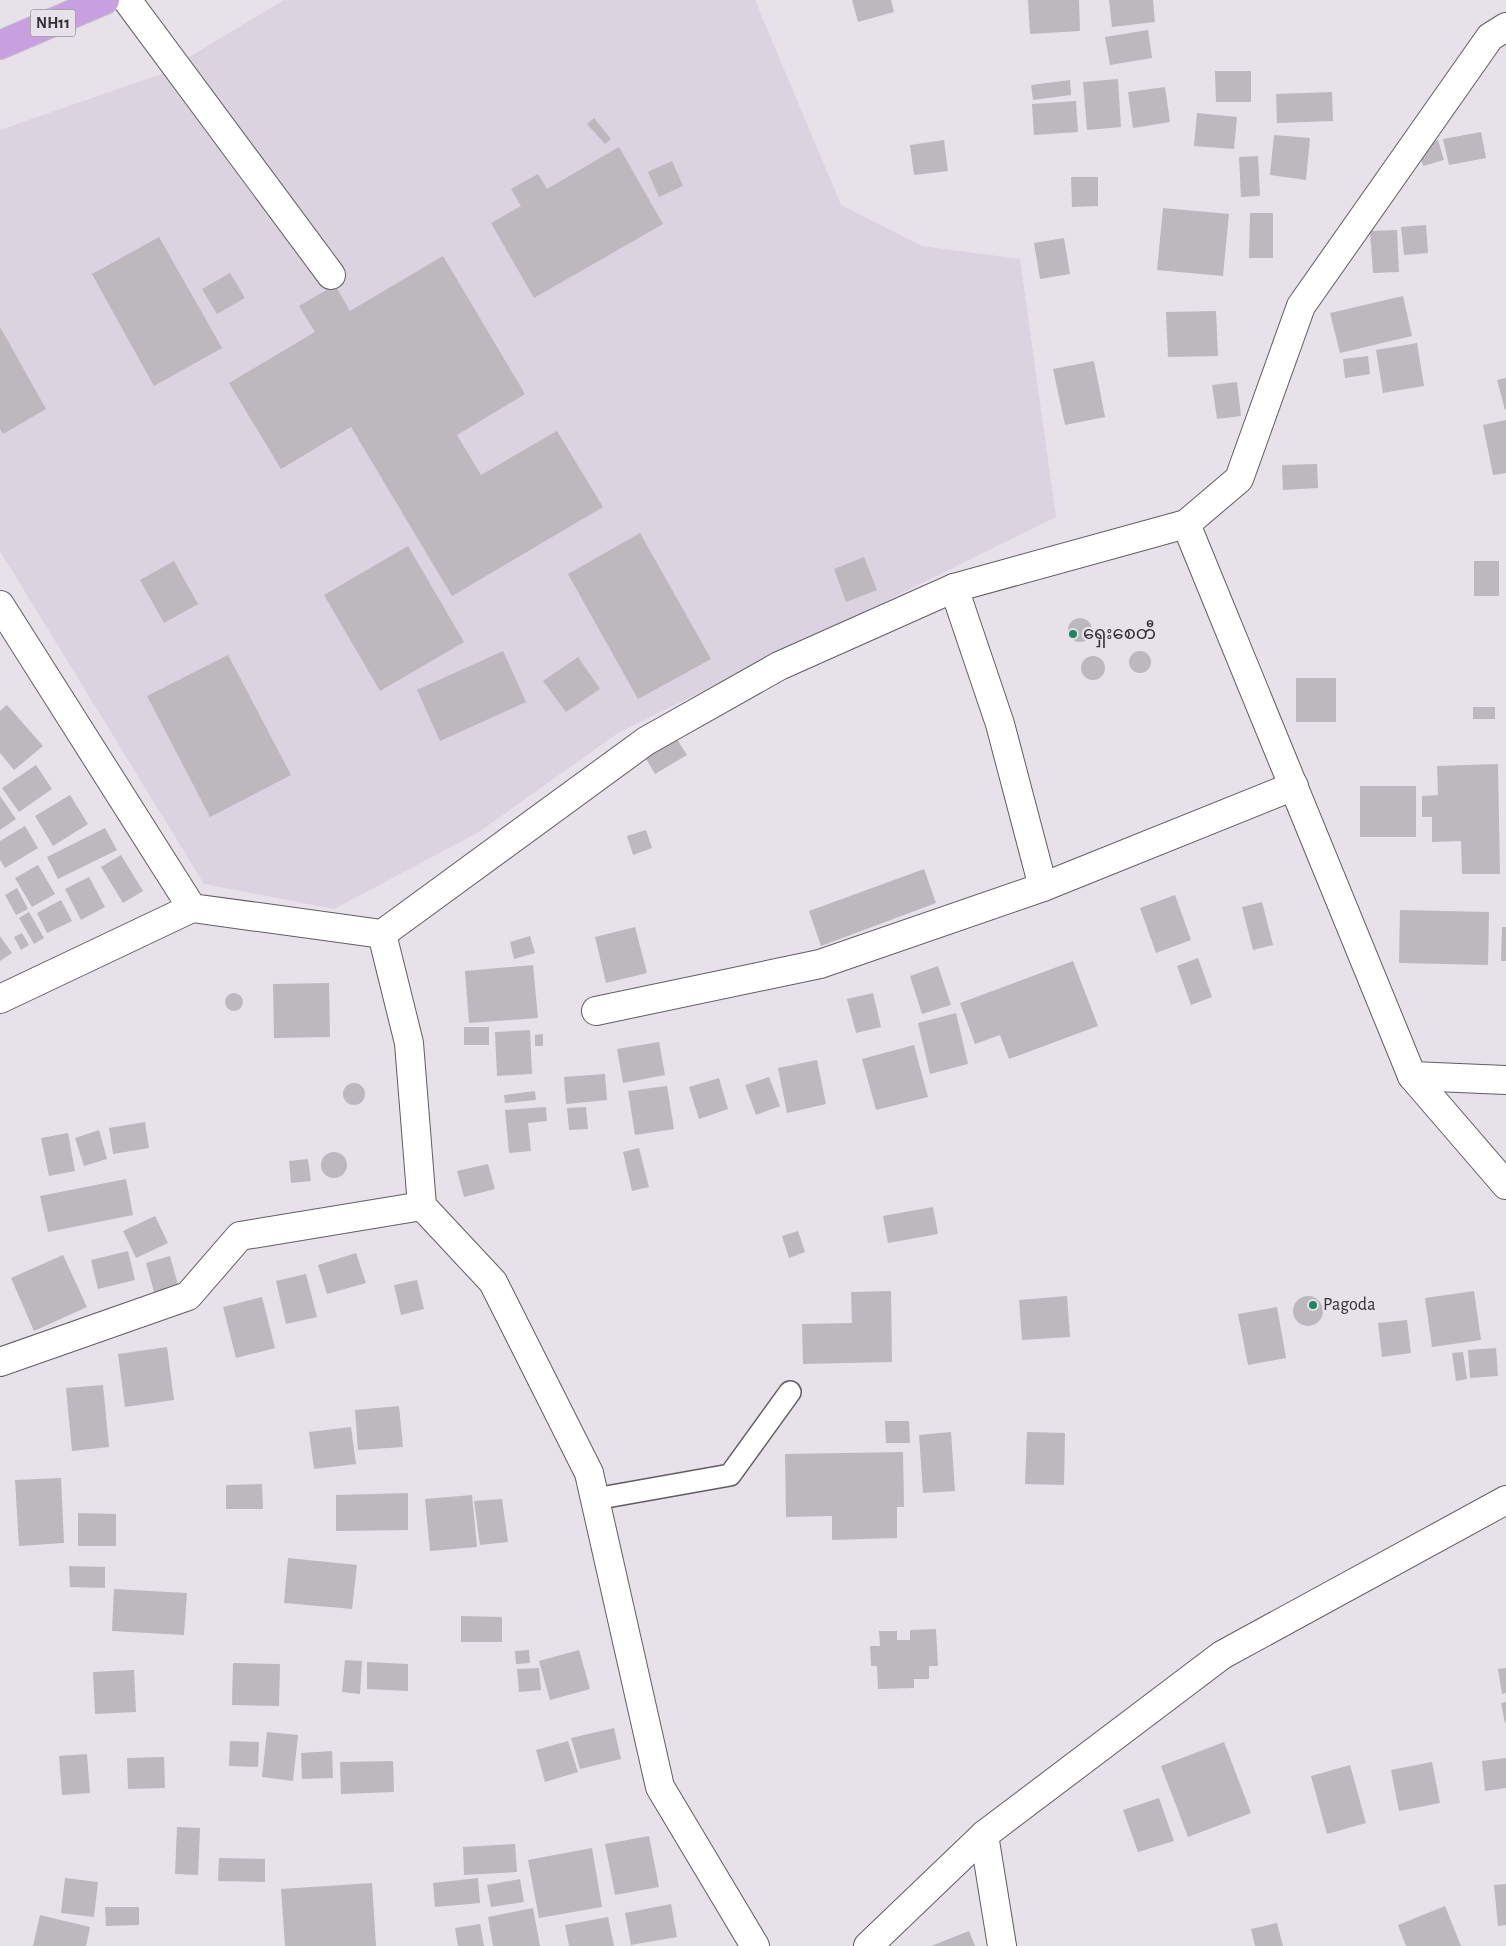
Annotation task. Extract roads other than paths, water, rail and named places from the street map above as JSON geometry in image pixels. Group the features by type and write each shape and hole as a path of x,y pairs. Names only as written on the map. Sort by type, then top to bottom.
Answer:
{"highway":[{"name":"NH11","path":"0,45 105,0"}],"street":[{"path":"126,0 331,275"},
{"path":"0,999 192,908 382,934 646,741 779,666 954,588 1186,524 1239,479 1301,306 1490,37 1506,27"},
{"path":"1186,524 1412,1076 1506,1185"},
{"path":"954,588 1000,724 1043,887"},
{"path":"0,605 192,908"},
{"path":"596,1011 820,964 1043,887 1294,786"},
{"path":"382,934 409,1043 422,1206 493,1282 589,1473 660,1786 755,1946"},
{"path":"1412,1076 1506,1080"},
{"path":"0,1362 188,1296 240,1236 422,1206"},
{"path":"868,1946 984,1835 1222,1655 1506,1500"},
{"path":"984,1835 1002,1946"}],"lane":[{"path":"594,1499 730,1475 790,1392"}],"place":[{"name":"ရှေးစေတီ","path":"1073,634"},
{"name":"Pagoda","path":"1313,1305"}]}
